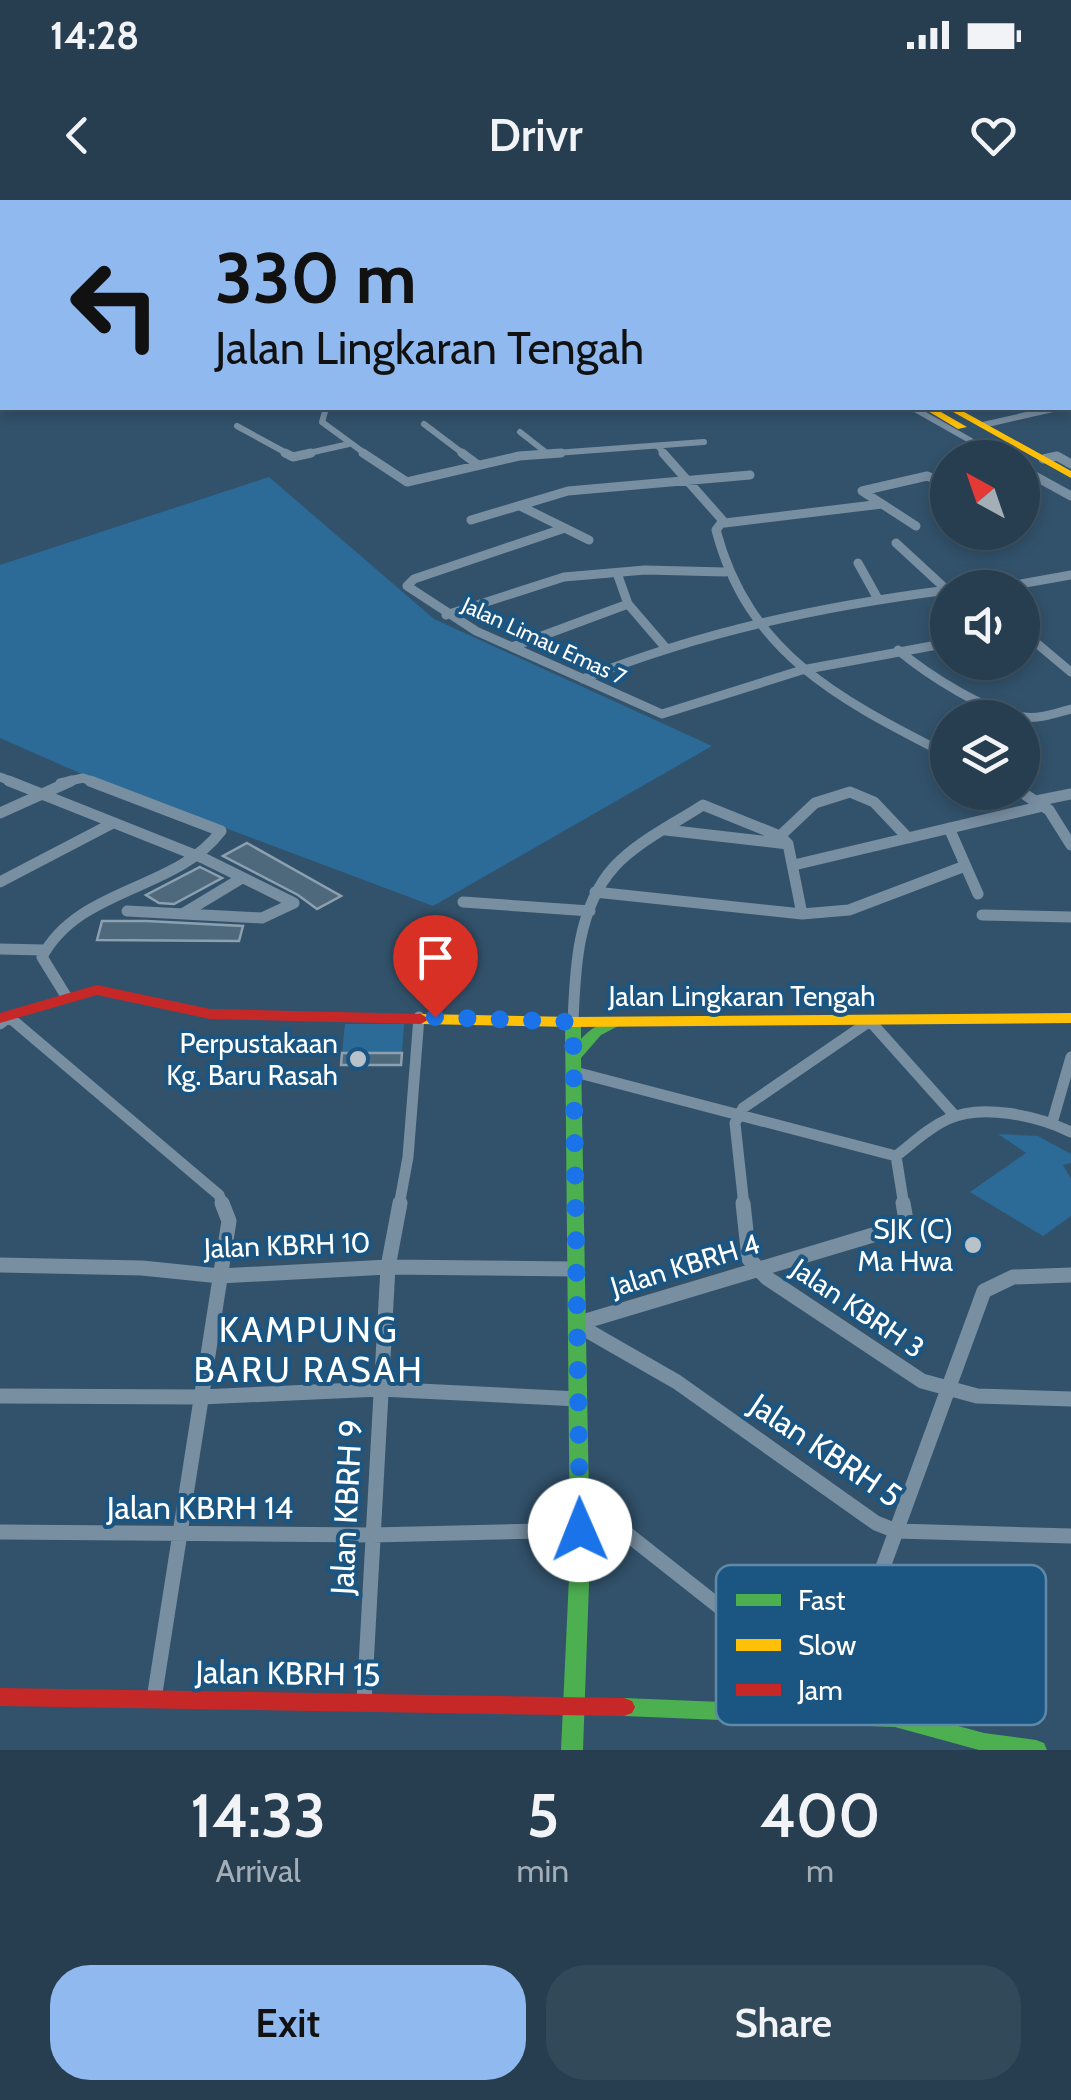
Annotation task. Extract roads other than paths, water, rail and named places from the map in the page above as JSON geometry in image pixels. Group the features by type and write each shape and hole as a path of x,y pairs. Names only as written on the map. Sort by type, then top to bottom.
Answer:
{"main road":[{"path":"931,410 980,440"},
{"path":"955,410 1071,474"},
{"path":"1040,476 1071,493"},
{"name":"Jalan Lingkaran Tengah","path":"3,1020 66,996 105,990 210,1014 573,1022 1071,1018"},
{"path":"575,1063 596,1032 631,1019"},
{"path":"572,1750 580,1530 573,1022"},
{"name":"Jalan KBRH 15","path":"0,1698 576,1705 716,1711"},
{"name":"Jalan KBRH 15","path":"921,1725 984,1742 1036,1750"}],"street":[{"path":"325,410 324,426 407,482 548,454 704,442"},
{"path":"917,410 970,440"},
{"path":"983,425 1047,410"},
{"path":"424,424 478,465"},
{"path":"237,426 293,456 349,444"},
{"path":"520,432 548,454"},
{"path":"658,446 722,522"},
{"path":"1044,459 1057,456 1071,464"},
{"path":"471,520 568,491 750,475"},
{"path":"916,526 862,492 930,477"},
{"path":"882,504 788,518 722,522 716,530 725,572 759,624 802,669 858,706 930,745"},
{"path":"520,506 589,540"},
{"name":"Jalan Limau Emas 7","path":"565,528 408,586 446,615 662,714 714,694 802,669"},
{"path":"896,543 930,574"},
{"path":"858,563 878,599"},
{"path":"446,615 542,581 617,572 725,572"},
{"path":"617,572 628,604 665,647"},
{"path":"1040,581 1071,575"},
{"path":"583,679 665,647 878,599 930,592"},
{"path":"512,647 628,604"},
{"path":"802,669 930,646"},
{"path":"1040,646 1071,672"},
{"path":"898,650 952,686 1013,715 1030,717 1071,709"},
{"path":"0,776 204,859 294,903 262,918 126,911"},
{"path":"0,813 68,780 83,778 221,831 218,840 57,930 44,950 46,966 66,996"},
{"path":"784,840 809,806 852,792 864,794 908,838"},
{"path":"1071,794 1040,803 1071,845"},
{"path":"573,1022 575,973 595,892 629,853 703,806 784,840 794,865 802,914"},
{"path":"794,865 1015,810"},
{"path":"0,882 111,824"},
{"path":"949,828 978,894"},
{"path":"666,830 784,840"},
{"path":"595,892 802,914 849,910 965,866"},
{"path":"184,913 242,878"},
{"path":"463,902 590,911"},
{"path":"982,915 1071,917"},
{"path":"0,949 44,950"},
{"name":"Jalan KBRH 9","path":"364,1702 388,1267 407,1168 419,1017"},
{"path":"3,1020 219,1195 229,1221 154,1699"},
{"path":"738,1117 744,1108 870,1020 955,1116"},
{"path":"1052,1123 1071,1057"},
{"path":"575,1063 738,1117 896,1156 955,1116 971,1114 1052,1123 1071,1132"},
{"name":"Jalan KBRH 3","path":"738,1117 735,1123 749,1259 758,1269 922,1381 947,1392 986,1398 1071,1399"},
{"name":"Jalan KBRH 4","path":"576,1324 893,1228 906,1220 896,1156"},
{"name":"Jalan KBRH 10","path":"0,1265 142,1268 220,1276 388,1267 575,1269"},
{"path":"884,1565 984,1291 992,1282 1071,1275"},
{"name":"Jalan KBRH 5","path":"576,1324 677,1382 860,1512 896,1531 1071,1536"},
{"path":"0,1396 201,1397 380,1389 578,1399"},
{"path":"579,1496 716,1605"},
{"name":"Jalan KBRH 14","path":"0,1532 372,1535 580,1530"}],"place":[{"name":"Perpustakaan Kg. Baru Rasah","path":"358,1059"},
{"name":"SJK (C) Ma Hwa","path":"973,1245"}],"district":[{"name":"KAMPUNG BARU RASAH","path":"309,1349"}]}
